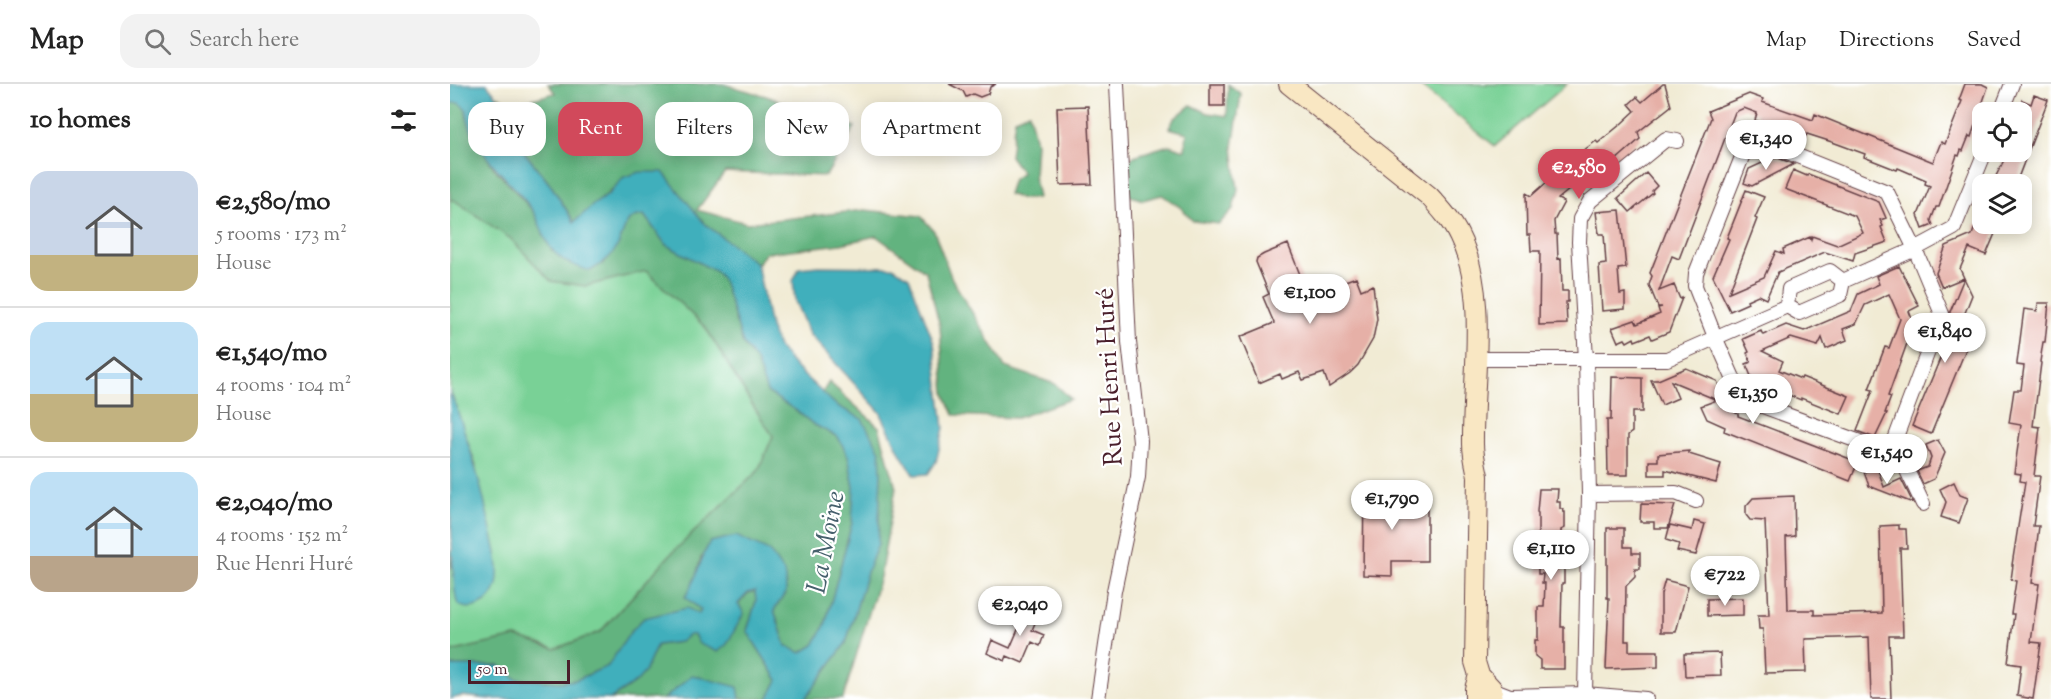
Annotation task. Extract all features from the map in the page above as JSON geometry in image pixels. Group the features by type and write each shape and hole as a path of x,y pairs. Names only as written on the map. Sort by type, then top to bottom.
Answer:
{"street":[{"name":"Rue Henri Huré","path":"1098,699 1114,591 1138,477 1140,441 1129,342 1117,84"},
{"path":"1289,84 1410,179 1445,214 1459,235 1467,255 1473,277 1476,306 1473,447 1478,476 1475,662 1487,688"},
{"path":"2005,102 2012,84"},
{"path":"1585,694 1589,494 1586,359 1578,242 1580,219 1590,201 1666,139 1677,141"},
{"path":"1890,453 1942,314 1915,249 1887,192 1765,143 1753,142 1744,152 1696,273 1695,286 1738,389 1749,401 1901,458 1923,504"},
{"path":"1843,281 1915,249 1954,228 1981,162"},
{"path":"1787,306 1789,289 1830,271 1843,281"},
{"path":"1787,306 1799,314 1840,295 1843,281"},
{"path":"1475,357 1486,359 1667,359 1787,306"},
{"path":"1589,494 1676,493 1696,501"},
{"path":"1474,699 1475,689 1487,688 1510,696 1585,694 1646,699"}],"green space":[{"path":"548,84 723,84 783,102 765,102 765,156 838,156 826,176 725,172 697,210 747,223 865,210 921,216 934,231 952,279 1005,367 1055,384 1071,399 1017,418 954,415 945,394 940,326 926,272 876,236 841,244 766,253 757,264 705,224 690,206 624,177 574,222 552,187 527,156 546,156 546,102 498,102 496,95 510,101 517,101 555,93"},
{"path":"1228,84 1241,94 1233,147 1238,190 1233,209 1219,224 1193,221 1181,208 1162,195 1143,200 1127,195 1126,163 1134,156 1169,145 1185,150 1187,133 1169,128 1174,119 1191,105 1208,113 1227,116"},
{"path":"1418,84 1567,84 1495,146"},
{"path":"459,102 466,109 468,156 486,156 494,168 534,212 552,251 603,264 618,244 629,221 644,215 666,245 717,272 724,283 743,344 756,361 767,392 813,424 838,437 848,456 854,487 852,523 825,625 814,645 801,653 786,646 774,610 786,592 701,557 695,581 685,597 701,610 699,614 608,666 576,680 560,682 516,679 500,666 450,666 450,652 516,637 555,649 600,632 670,555 758,471 773,436 706,328 646,271 586,286 551,281 511,239 454,200 450,200 450,103"},
{"path":"1029,112 1036,142 1034,177 1038,198 1022,199 1008,194 1013,179 1022,173 1010,156 1015,118"},
{"path":"849,125 855,127 849,137"},
{"path":"450,200 454,200 511,239 551,281 586,286 646,271 706,328 773,436 758,471 670,555 600,632 555,649 516,637 450,652 450,550 452,568 476,466 450,390"},
{"path":"829,382 879,427 896,488 880,577 843,699 805,699 846,643 867,572 878,544 881,474 862,420 836,405 822,393"},
{"path":"755,591 756,601 747,631 778,680 768,699 740,699 737,687 671,693 664,699 610,699 640,677 657,645 680,642 689,634 694,635 738,605 748,593"}],"water":[{"path":"450,84 487,84 498,102 468,102 468,119 466,109 459,103 450,103"},
{"path":"486,156 527,156 552,187 574,222 608,195 624,177 640,172 663,172 705,224 757,264 770,327 778,347 797,369 836,405 862,419 880,451 878,544 867,572 846,643 805,699 768,699 778,680 747,631 756,601 755,591 748,593 738,604 744,613 727,644 718,652 699,644 694,635 689,635 680,642 657,645 645,672 636,682 610,699 490,699 462,696 450,699 450,666 500,666 516,679 560,682 576,680 608,666 631,631 644,618 687,608 699,614 701,610 685,597 706,549 710,542 736,536 769,551 784,572 786,592 774,610 786,646 801,653 814,645 825,625 852,523 854,487 848,456 838,437 813,424 767,392 756,361 743,344 724,283 717,272 666,245 644,215 629,221 618,245 603,263 590,271 570,264 554,252 533,211"},
{"path":"893,267 909,277 934,343 944,428 936,462 928,474 914,475 901,455 880,412 809,334 795,301 793,281 799,268"},
{"path":"450,390 477,475 498,563 498,578 494,592 486,602 472,607 463,607 458,604 455,593"},
{"path":"692,675 738,687 740,699 664,699"}],"building":[{"path":"949,84 996,84 990,87 988,94 980,97 973,94 966,97 963,91"},
{"path":"1210,84 1224,84 1224,106 1210,106"},
{"path":"1665,84 1671,106 1638,132 1640,139 1608,167 1606,165 1596,173 1593,170 1558,199 1564,202 1554,221 1558,259 1561,258 1562,291 1568,291 1567,324 1539,325 1540,251 1531,251 1530,235 1527,235 1526,193 1531,196 1579,154 1596,141 1598,143 1621,124 1635,111 1629,104 1637,97 1642,102"},
{"path":"1965,84 1982,84 1988,87 1983,102 1972,102 1971,137 1969,136 1963,151 1961,150 1959,156 1957,155 1939,207 1936,207 1931,220 1933,225 1923,229 1918,215 1930,186 1925,184 1926,180 1864,157 1865,154 1835,143 1807,134 1805,138 1769,126 1755,120 1757,113 1744,108 1735,112 1679,259 1672,256 1659,291 1674,285 1680,299 1682,298 1669,332 1652,339 1650,335 1635,341 1634,338 1627,342 1625,339 1618,342 1612,328 1635,320 1637,324 1660,314 1658,308 1662,307 1658,307 1649,285 1652,276 1650,273 1711,118 1708,111 1749,94 1763,99 1762,102 1813,120 1815,114 1933,162 1941,142 1945,144 1962,101 1959,100"},
{"path":"2034,95 2048,100 2032,142 2032,102"},
{"path":"1088,106 1092,184 1060,185 1057,107"},
{"path":"1775,157 1794,164 1752,186 1744,183 1749,169"},
{"path":"2003,162 2024,162 2019,174 1997,174"},
{"path":"1793,170 1879,202 1886,218 1880,220 1887,242 1855,253 1853,261 1825,252 1778,272 1766,299 1758,295 1747,300 1748,303 1730,311 1713,276 1746,190 1764,197 1729,292 1764,277 1776,251 1784,254 1783,249 1810,237 1811,240 1812,236 1837,245 1863,233 1855,216 1785,189"},
{"path":"1646,173 1657,186 1652,191 1653,193 1630,212 1618,198"},
{"path":"1620,210 1626,268 1618,269 1620,294 1625,293 1625,309 1602,311 1599,265 1606,264 1604,234 1599,234 1596,212"},
{"path":"1995,234 1986,255 1969,248 1960,269 1964,278 1942,287 1936,273 1946,246 1972,235"},
{"path":"1288,244 1308,295 1356,277 1361,290 1373,285 1377,319 1373,339 1358,365 1329,387 1324,373 1303,380 1299,372 1282,379 1280,374 1259,383 1240,337 1274,323 1263,297 1269,294 1256,262 1257,258 1264,254"},
{"path":"1899,266 1919,306 1909,311 1914,324 1888,396 1891,397 1885,413 1887,413 1875,438 1857,431 1873,390 1869,389 1885,347 1889,348 1900,319 1889,294 1865,305 1856,324 1843,329 1847,340 1826,349 1822,338 1818,346 1791,338 1762,351 1783,361 1779,370 1849,396 1841,414 1753,381 1746,364 1751,362 1743,339 1761,331 1763,335 1786,325 1804,331 1851,311 1858,294 1879,284 1876,276"},
{"path":"1964,278 1972,295 1961,323 1968,326 1960,347 1966,349 1931,434 1912,426 1947,342 1943,340 1950,312"},
{"path":"2038,303 2049,303 2033,426 2040,427 2034,476 2040,476 2033,526 2039,526 2032,583 2039,584 2031,642 2041,643 2033,699 2017,696 2021,665 2008,663 2016,581 2011,580 2012,565 2025,482 2020,481 2021,474 2014,473 2021,425 2009,423 2014,390 2021,390 2024,366 2017,365 2017,363 2024,309 2037,311"},
{"path":"1686,368 1717,381 1729,409 1738,416 1858,462 1850,481 1724,431 1725,427 1707,419 1701,406 1717,400 1671,381 1678,398 1662,405 1651,380 1658,380"},
{"path":"1612,377 1642,378 1642,412 1632,412 1632,432 1628,435 1628,475 1608,475 1607,420 1611,420"},
{"path":"1938,440 1945,453 1934,479 1923,484 1917,471 1928,467 1931,458 1926,445"},
{"path":"1689,451 1689,454 1721,464 1716,483 1665,470 1665,475 1649,475 1649,461 1658,461 1658,454"},
{"path":"1877,467 1884,487 1901,479 1913,503 1869,486 1864,472"},
{"path":"1954,482 1960,495 1968,498 1959,523 1941,517 1946,502 1940,489"},
{"path":"1364,485 1393,485 1393,503 1427,504 1427,561 1392,561 1392,576 1363,575"},
{"path":"1539,489 1558,489 1557,502 1560,502 1560,509 1564,509 1563,512 1565,512 1565,528 1561,530 1561,561 1564,561 1561,627 1564,627 1564,669 1540,669 1540,660 1535,656 1535,640 1538,640 1538,607 1544,607 1545,583 1542,583 1543,574 1538,574"},
{"path":"1794,496 1795,536 1786,537 1788,610 1814,610 1814,615 1882,613 1880,526 1899,525 1899,529 1906,529 1907,548 1900,548 1903,636 1889,636 1891,699 1871,699 1869,637 1805,639 1806,672 1765,673 1763,629 1759,629 1758,615 1769,615 1765,521 1750,520 1746,515 1746,506 1753,498"},
{"path":"1641,504 1675,505 1668,528 1654,528 1654,522 1640,522"},
{"path":"1694,521 1705,524 1696,555 1677,551 1679,544 1666,540 1670,525 1692,530"},
{"path":"1607,528 1624,528 1624,547 1632,547 1632,553 1640,553 1640,569 1635,569 1635,577 1626,586 1625,641 1629,641 1629,651 1658,651 1658,667 1606,669 1609,598 1607,598"},
{"path":"1665,580 1688,586 1676,632 1661,632 1661,594"},
{"path":"1743,598 1743,615 1707,616 1707,599"},
{"path":"1025,603 1041,609 1032,630 1044,635 1040,646 1032,642 1023,663 1007,656 1005,661 987,653 992,640 1010,648 1020,625 1016,623"},
{"path":"1720,653 1721,675 1685,676 1684,654"}],"water label":[{"name":"La Moine","path":"825,542"}]}
